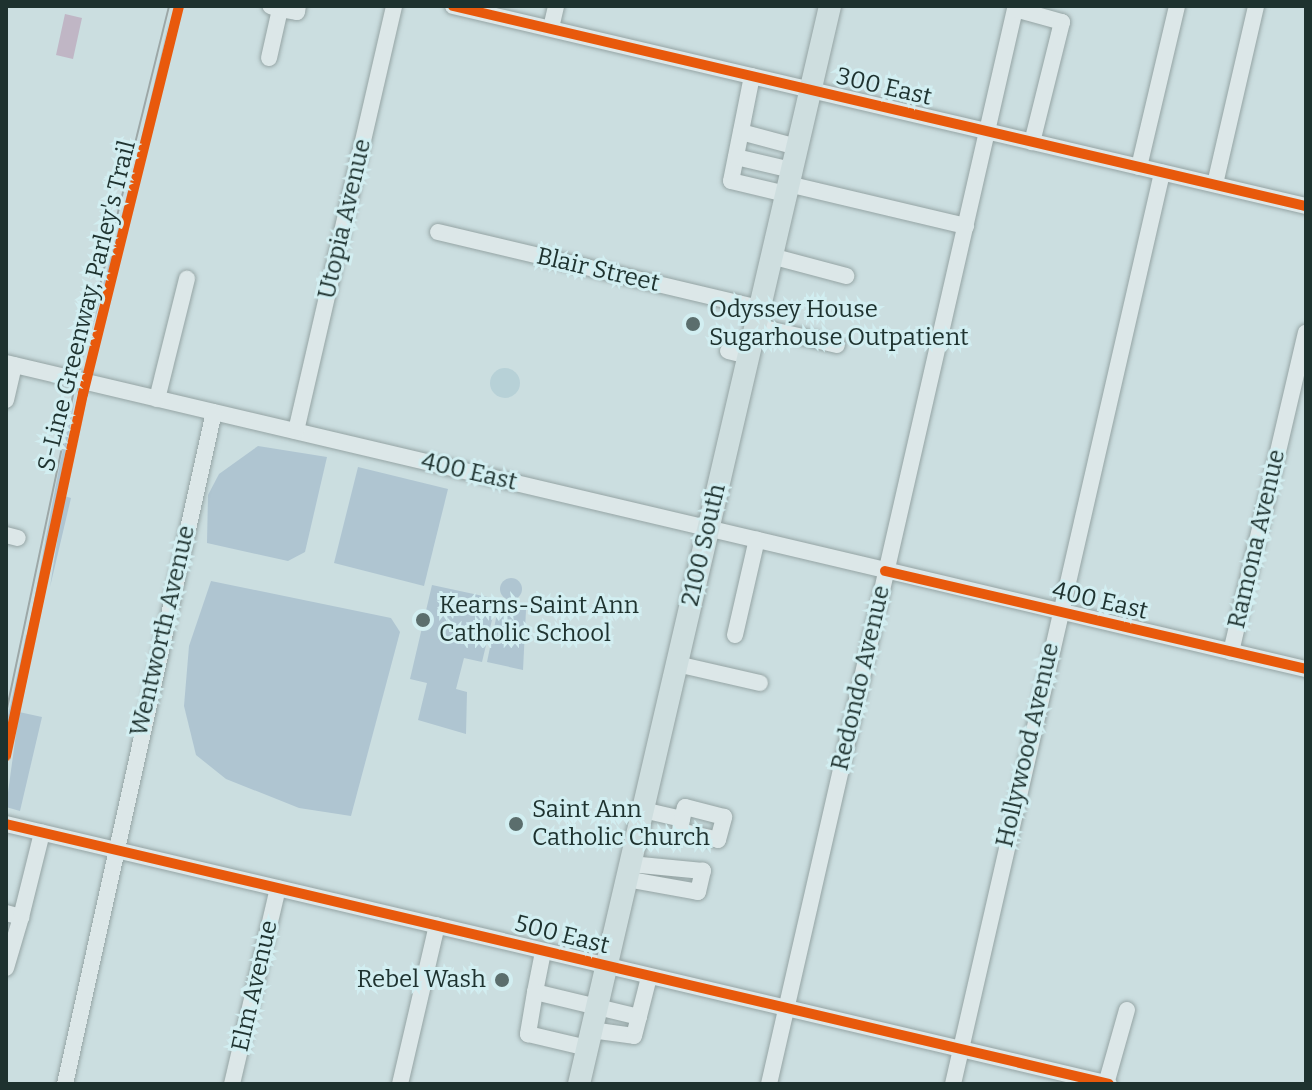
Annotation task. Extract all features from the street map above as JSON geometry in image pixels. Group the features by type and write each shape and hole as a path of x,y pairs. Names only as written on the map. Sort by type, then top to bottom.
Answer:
{"main road":[{"name":"2100 South","path":"579,1084 709,527 738,354 757,317 830,6"}],"street":[{"path":"269,58 275,7 297,12 298,6"},
{"name":"Utopia Avenue","path":"296,431 394,6"},
{"name":"300 East","path":"453,6 475,8 1306,206"},
{"path":"551,28 556,6"},
{"path":"1139,167 1177,6"},
{"path":"1215,184 1256,6"},
{"name":"Redondo Avenue","path":"769,1084 1015,9 1062,22 1032,142"},
{"path":"752,76 731,181 788,183 966,226"},
{"path":"741,132 797,147"},
{"path":"736,157 788,183"},
{"name":"Hollywood Avenue","path":"953,1084 1162,173"},
{"name":"Blair Street","path":"438,232 757,317 837,345"},
{"path":"771,256 846,276"},
{"path":"157,399 187,279"},
{"name":"Ramona Avenue","path":"1231,652 1306,333"},
{"path":"6,400 10,364"},
{"name":"400 East","path":"10,364 1306,669"},
{"name":"Wentworth Avenue","path":"65,1084 214,412"},
{"path":"735,635 757,539"},
{"path":"677,664 760,683"},
{"path":"643,810 682,819"},
{"name":"500 East","path":"6,824 1107,1084"},
{"path":"6,968 14,915 42,833"},
{"name":"Elm Avenue","path":"232,1084 278,888"},
{"path":"400,1084 437,925"},
{"path":"543,952 528,1034 589,1039 634,1036 649,977"},
{"path":"535,992 639,1017"},
{"path":"1107,1084 1127,1010"}],"shaded area":[{"path":"65,14 82,18 73,59 56,55"},
{"path":"170,17 141,156 82,365 132,176"},
{"path":"505,368 511,369 519,377 519,389 511,397 505,398 499,397 491,389 490,383 491,377 499,369"},
{"path":"76,393 44,571 31,617 60,463"},
{"path":"258,446 327,457 305,552 288,561 207,543 208,495 219,474"},
{"path":"358,467 448,489 424,586 334,563"},
{"path":"64,496 71,498 50,587"},
{"path":"511,578 519,581 522,589 519,597 511,600 503,597 500,589 503,581"},
{"path":"211,581 391,618 400,632 351,816 299,808 226,779 196,755 184,706 189,646"},
{"path":"432,585 497,599 482,662 464,658 456,689 467,692 466,734 418,720 427,683 410,679"},
{"path":"499,604 526,610 523,670 487,662"},
{"path":"26,635 29,636 6,736 6,725"},
{"path":"19,712 42,717 20,811 6,807"}],"tram line":[{"path":"6,713 74,390 169,6"}],"cycle path":[{"name":"S-Line Greenway, Parley's Trail","path":"6,756 83,394 179,6"},
{"path":"453,6 1306,206"},
{"path":"885,571 1306,669"},
{"path":"6,824 1109,1084"}],"place":[{"name":"Odyssey House Sugarhouse Outpatient","path":"693,324"},
{"name":"Kearns-Saint Ann Catholic School","path":"423,620"},
{"name":"Saint Ann Catholic Church","path":"516,824"},
{"name":"Rebel Wash","path":"502,980"}]}
